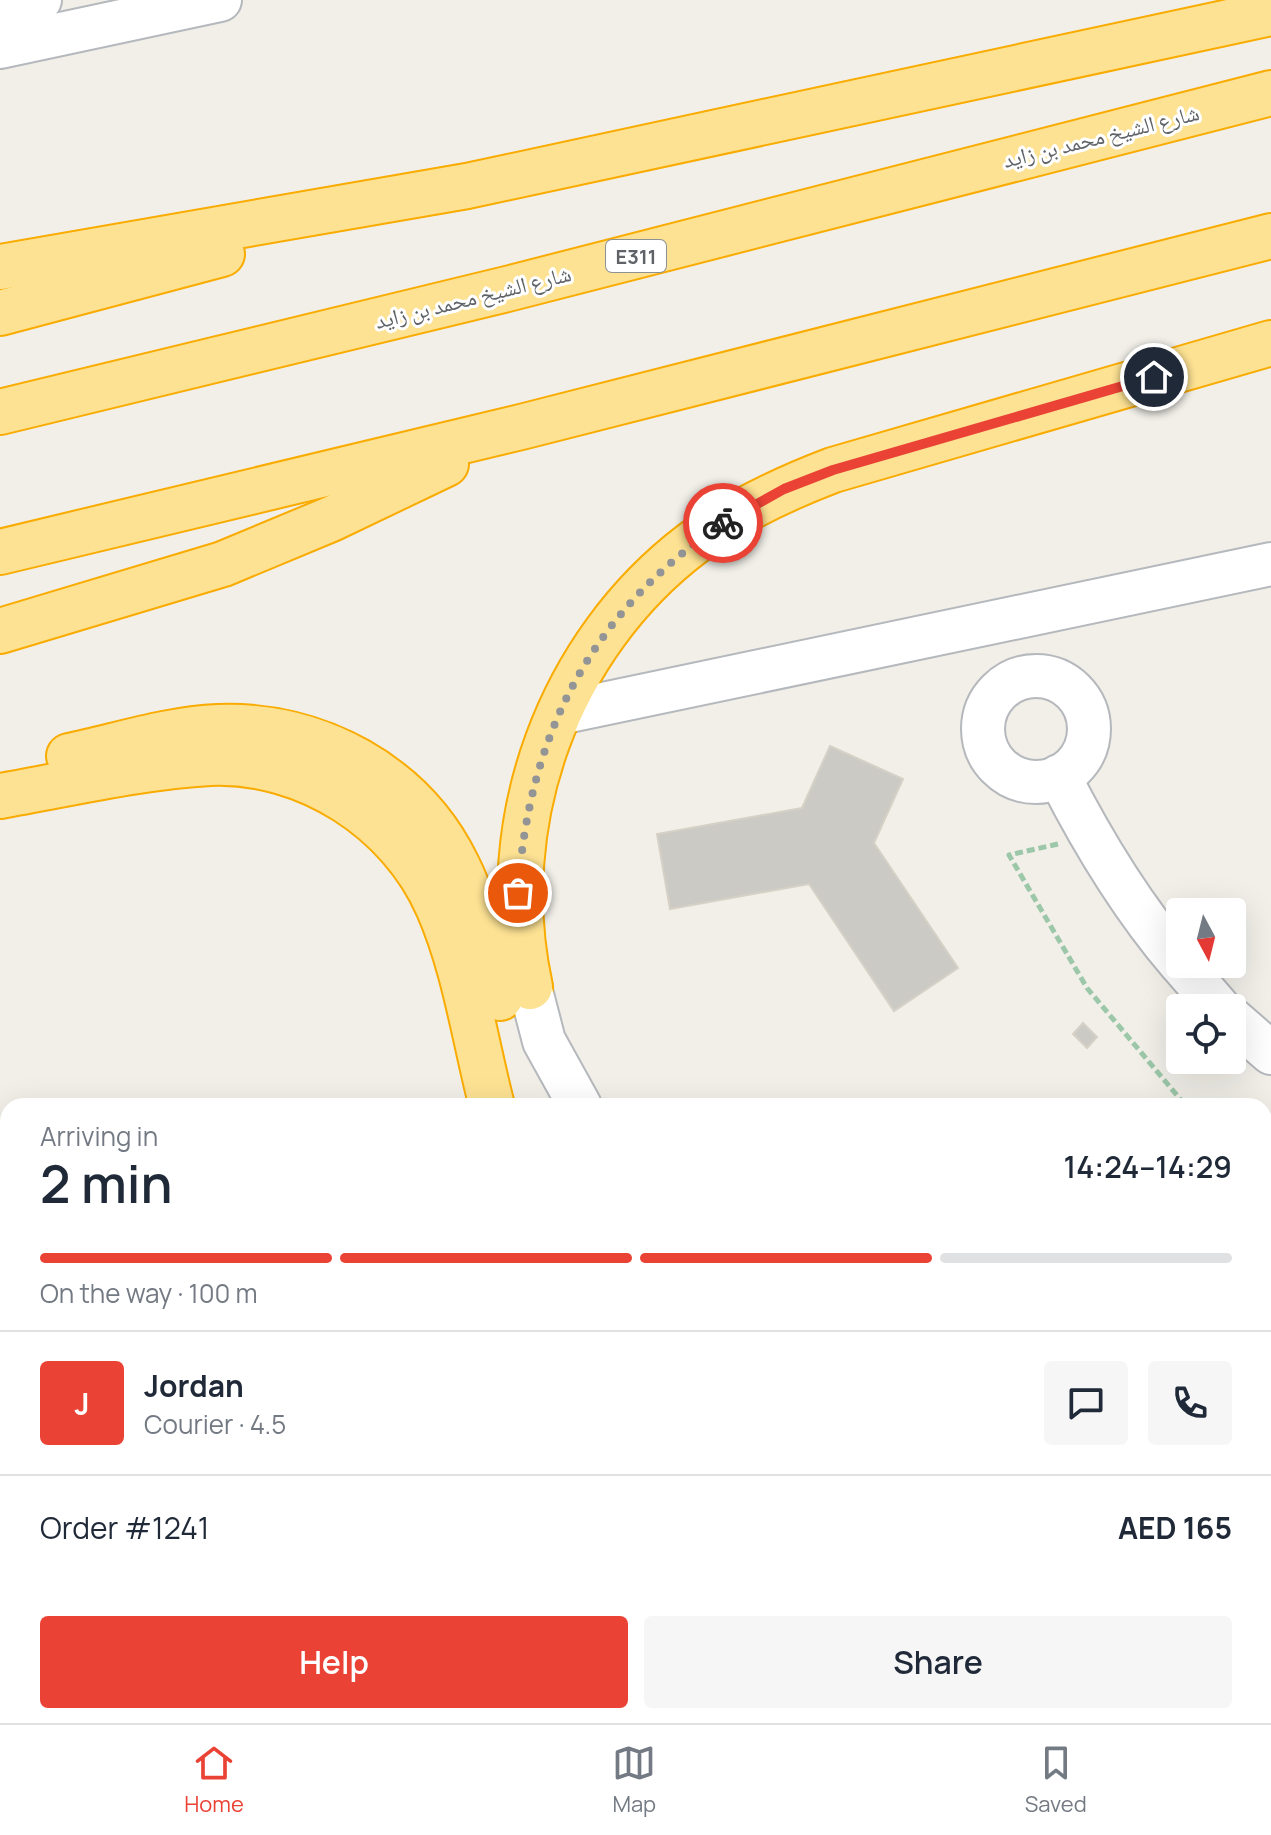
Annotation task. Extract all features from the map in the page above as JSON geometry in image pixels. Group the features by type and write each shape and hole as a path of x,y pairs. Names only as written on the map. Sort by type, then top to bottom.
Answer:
{"highway":[{"path":"0,267 467,186 1271,13"},
{"name":"شارع الشيخ محمد بن زايد","path":"0,412 507,289 1271,93"},
{"path":"0,313 467,186"},
{"path":"0,552 525,426 1271,236"},
{"path":"515,992 520,941 521,845 542,751 586,660 617,617 653,577 693,543 749,507 833,470 1271,343"},
{"path":"0,631 261,550 525,426"},
{"path":"0,771 215,727 264,729 324,743 357,759 388,780 415,804 438,833 457,865 515,992"},
{"path":"0,796 212,763 259,767 290,775 347,800 395,841 415,865 438,906 490,1098"}],"street":[{"path":"0,8 40,0"},
{"path":"0,47 220,0"},
{"path":"560,713 1271,564"},
{"path":"1059,776 1090,837 1148,926 1166,947"},
{"path":"1192,978 1207,994"},
{"path":"515,992 525,1061 544,1098"},
{"path":"515,992 576,1098"},
{"path":"1246,1031 1271,1053"}],"path":[{"path":"1090,837 1009,855 1087,988 1179,1098"}],"building":[{"path":"830,746 903,779 874,843 958,968 894,1011 809,884 670,909 657,834 802,808"},
{"path":"1083,1023 1097,1037 1087,1048 1073,1034"}],"way so far":[{"path":"518,893 521,845 529,797 542,751 586,660 617,617 653,577 693,543 723,523"}],"route":[{"path":"723,523 784,489 833,470 1154,377"}]}
